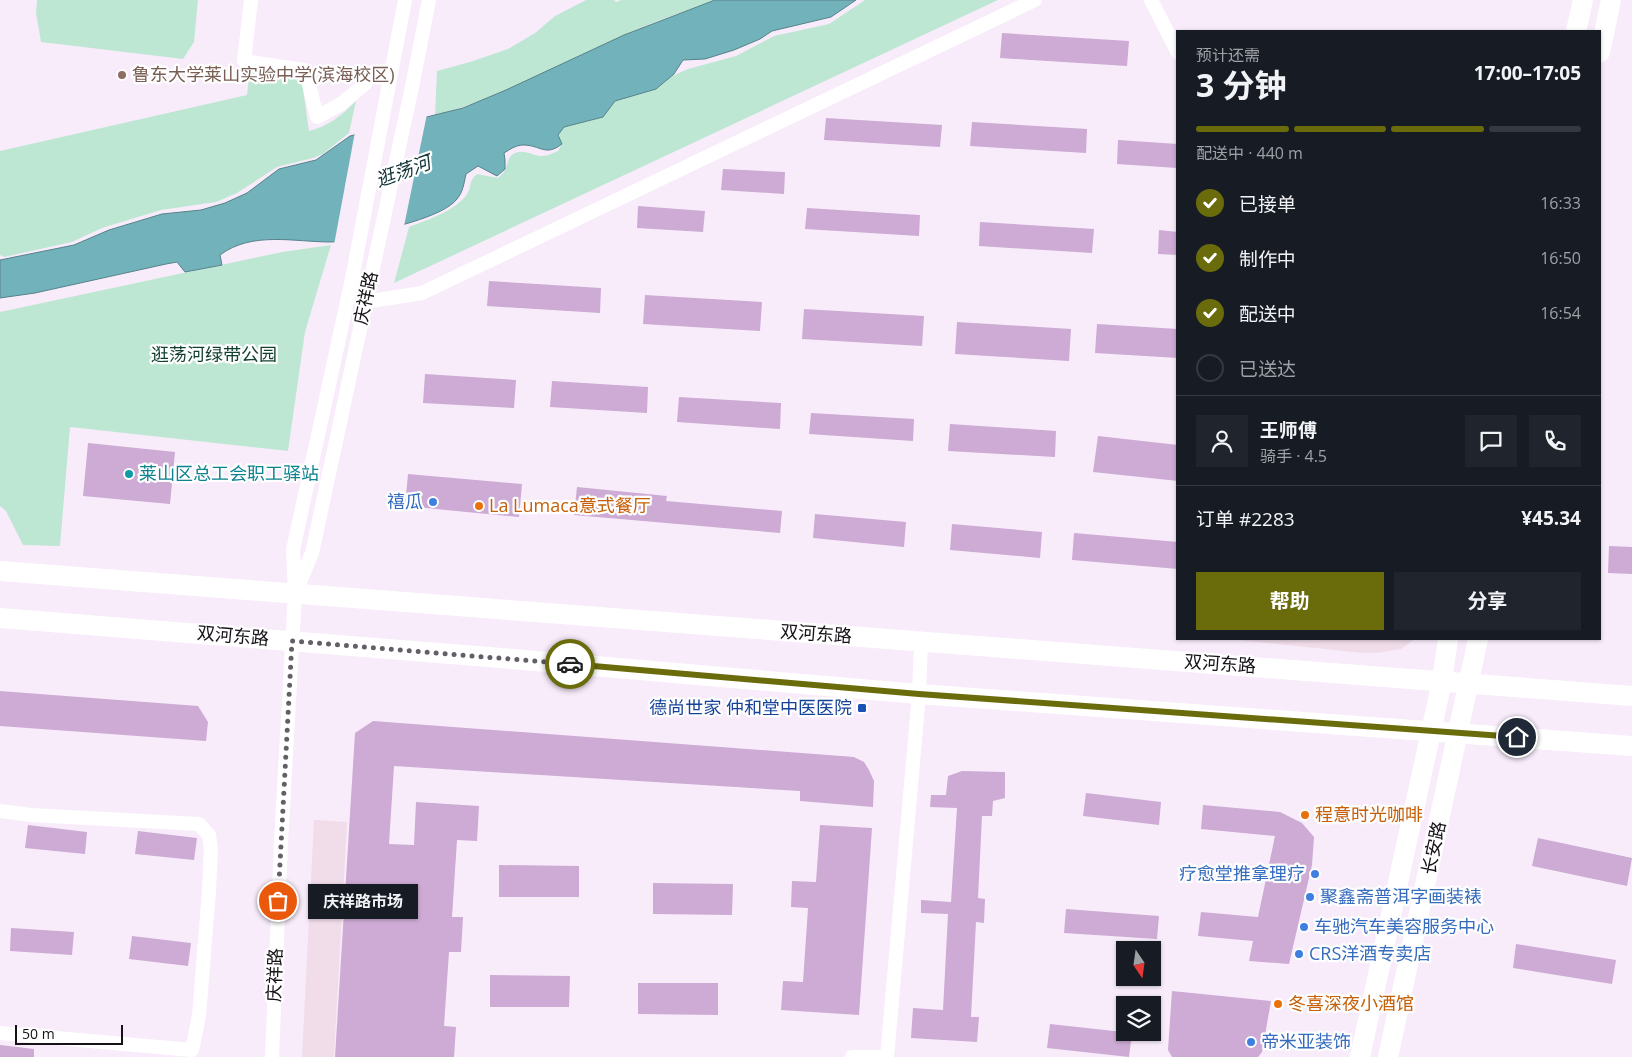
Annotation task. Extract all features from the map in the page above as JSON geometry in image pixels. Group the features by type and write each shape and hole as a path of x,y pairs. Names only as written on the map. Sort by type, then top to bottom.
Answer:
{"street":[{"path":"252,0 244,61 304,70 317,117 341,104 366,84"},
{"name":"庆祥路","path":"272,1057 281,842 295,594 293,550 355,262 405,0"},
{"name":"庆祥路","path":"295,594 312,553 429,0"},
{"path":"365,302 422,293 1035,0"},
{"path":"1151,0 1176,48"},
{"path":"1576,30 1583,0"},
{"path":"1601,47 1611,0"},
{"name":"双河东路","path":"0,571 1632,696"},
{"name":"双河东路","path":"0,618 919,694 1632,746"},
{"name":"长安路","path":"1360,1057 1432,730 1448,640"},
{"name":"长安路","path":"1388,1057 1478,640"},
{"path":"852,1057 888,1057 919,694 921,642"},
{"path":"0,811 31,815 199,824 208,835 211,849 199,1016 192,1050 0,1033"}],"shaded area":[{"path":"1240,640 1414,640 1401,649 1378,653"},
{"path":"314,820 347,822 334,1057 302,1057"}],"green space":[{"path":"37,0 198,0 194,42 183,59 41,42 36,13"},
{"path":"586,0 614,0 616,2 621,0 715,0 633,31 483,100 435,115 437,71 508,49 535,33 555,16"},
{"path":"865,0 998,0 394,283 409,227 456,205 467,194 472,179 477,174 498,178 504,172 512,155 523,152 545,156 558,151 562,144 558,135 564,127 603,117 615,101 656,89 672,76 688,69 736,56 774,36 829,24"},
{"path":"250,68 271,69 298,77 302,82 309,131 335,119 356,101 349,133 323,154 277,167 237,193 216,202 161,210 102,228 72,242 4,257 0,255 0,151 247,95"},
{"name":"逛荡河绿带公园","path":"331,245 305,332 288,451 70,427 60,546 23,545 6,511 0,506 0,312 282,252"}],"water":[{"name":"逛荡河","path":"715,0 856,0 831,17 772,31 760,39 734,50 705,59 683,60 674,74 656,89 615,101 603,117 564,127 558,135 562,144 556,148 547,150 523,145 513,148 504,153 505,169 497,176 478,166 466,174 459,196 450,206 426,217 335,242 259,240 246,243 220,255 222,265 185,272 177,262 35,293 0,298 0,260 74,245 109,230 162,214 201,210 225,203 247,193 279,169 316,160 350,136 463,108 624,35"}],"pier":[{"path":"427,114 404,226 334,245 355,132"}],"building":[{"path":"1002,33 1129,41 1127,66 1000,58"},
{"path":"826,118 942,125 940,147 824,140"},
{"path":"972,122 1087,129 1086,153 970,146"},
{"path":"1118,140 1176,144 1176,168 1117,164"},
{"path":"723,169 785,172 784,194 721,190"},
{"path":"638,206 705,211 703,232 637,228"},
{"path":"807,208 920,215 919,236 805,229"},
{"path":"980,222 1094,229 1092,253 979,246"},
{"path":"1159,230 1176,232 1176,255 1158,254"},
{"path":"489,281 601,288 600,313 487,306"},
{"path":"645,295 762,302 760,331 643,324"},
{"path":"804,309 924,316 922,346 802,339"},
{"path":"957,322 1071,329 1069,361 955,354"},
{"path":"1097,324 1176,329 1176,358 1095,353"},
{"path":"425,374 516,380 514,408 423,403"},
{"path":"552,381 648,387 647,413 550,407"},
{"path":"679,397 781,403 780,429 677,422"},
{"path":"811,413 914,419 913,441 809,434"},
{"path":"950,424 1056,431 1055,457 948,451"},
{"path":"1098,436 1176,445 1176,481 1093,472"},
{"name":"莱山区总工会职工驿站","path":"88,443 175,452 170,504 83,496"},
{"path":"408,474 522,484 519,517 405,506"},
{"path":"577,487 667,496 666,501 782,511 780,533 574,515"},
{"path":"815,514 906,522 904,547 813,538"},
{"path":"952,524 1042,532 1040,558 950,550"},
{"path":"1074,533 1176,542 1176,569 1072,560"},
{"path":"1609,546 1632,547 1632,574 1608,573"},
{"path":"0,691 198,706 208,722 206,741 0,726"},
{"path":"373,721 854,757 864,762 874,781 873,807 800,801 800,791 394,766 389,844 414,845 416,802 479,806 477,841 457,840 452,917 463,917 461,952 449,952 444,1026 456,1027 454,1057 335,1057 355,733"},
{"path":"962,771 1005,772 1005,798 993,801 992,816 982,816 978,898 985,899 984,923 976,922 971,1017 979,1017 977,1042 911,1038 913,1008 943,1010 948,914 921,913 921,900 951,902 957,808 930,807 931,795 946,795 948,776"},
{"path":"1086,793 1161,802 1159,825 1083,816"},
{"path":"1203,805 1280,812 1302,823 1314,837 1312,865 1289,964 1249,961 1253,941 1198,936 1201,912 1258,917 1275,836 1201,829"},
{"path":"28,825 87,832 85,854 25,848"},
{"path":"820,825 872,828 859,1015 781,1010 783,981 803,982 808,908 791,907 792,881 816,882"},
{"path":"138,831 197,838 194,860 135,854"},
{"path":"1538,838 1632,858 1627,886 1532,866"},
{"path":"499,865 579,866 579,897 499,897"},
{"path":"653,883 733,884 732,915 653,914"},
{"path":"1066,909 1159,916 1157,939 1064,933"},
{"path":"11,928 74,932 72,955 10,951"},
{"path":"132,936 191,943 188,966 129,959"},
{"path":"1516,944 1616,960 1612,984 1513,968"},
{"path":"490,975 570,976 569,1007 490,1007"},
{"path":"638,983 718,983 718,1015 638,1014"},
{"path":"1172,991 1271,1001 1262,1052 1258,1057 1172,1057 1168,1050"},
{"path":"1050,1024 1116,1031 1116,1041 1131,1041 1129,1057 1047,1048"},
{"path":"0,1045 34,1049 34,1057 0,1057"}],"way so far":[{"path":"278,901 292,641 570,664"}],"place":[{"name":"鲁东大学莱山实验中学(滨海校区)","path":"122,75"},
{"name":"莱山区总工会职工驿站","path":"129,474"},
{"name":"禧瓜","path":"433,502"},
{"name":"La Lumaca意式餐厅","path":"479,506"},
{"name":"德尚世家 仲和堂中医医院","path":"862,708"},
{"name":"程意时光咖啡","path":"1305,815"},
{"name":"疗愈堂推拿理疗","path":"1315,874"},
{"name":"聚鑫斋普洱字画装裱","path":"1310,897"},
{"name":"庆祥路市场","path":"278,901"},
{"name":"车驰汽车美容服务中心","path":"1304,927"},
{"name":"CRS洋酒专卖店","path":"1299,954"},
{"name":"冬喜深夜小酒馆","path":"1278,1004"},
{"name":"帝米亚装饰","path":"1251,1042"}],"route":[{"path":"570,664 919,694 1517,737"}]}
